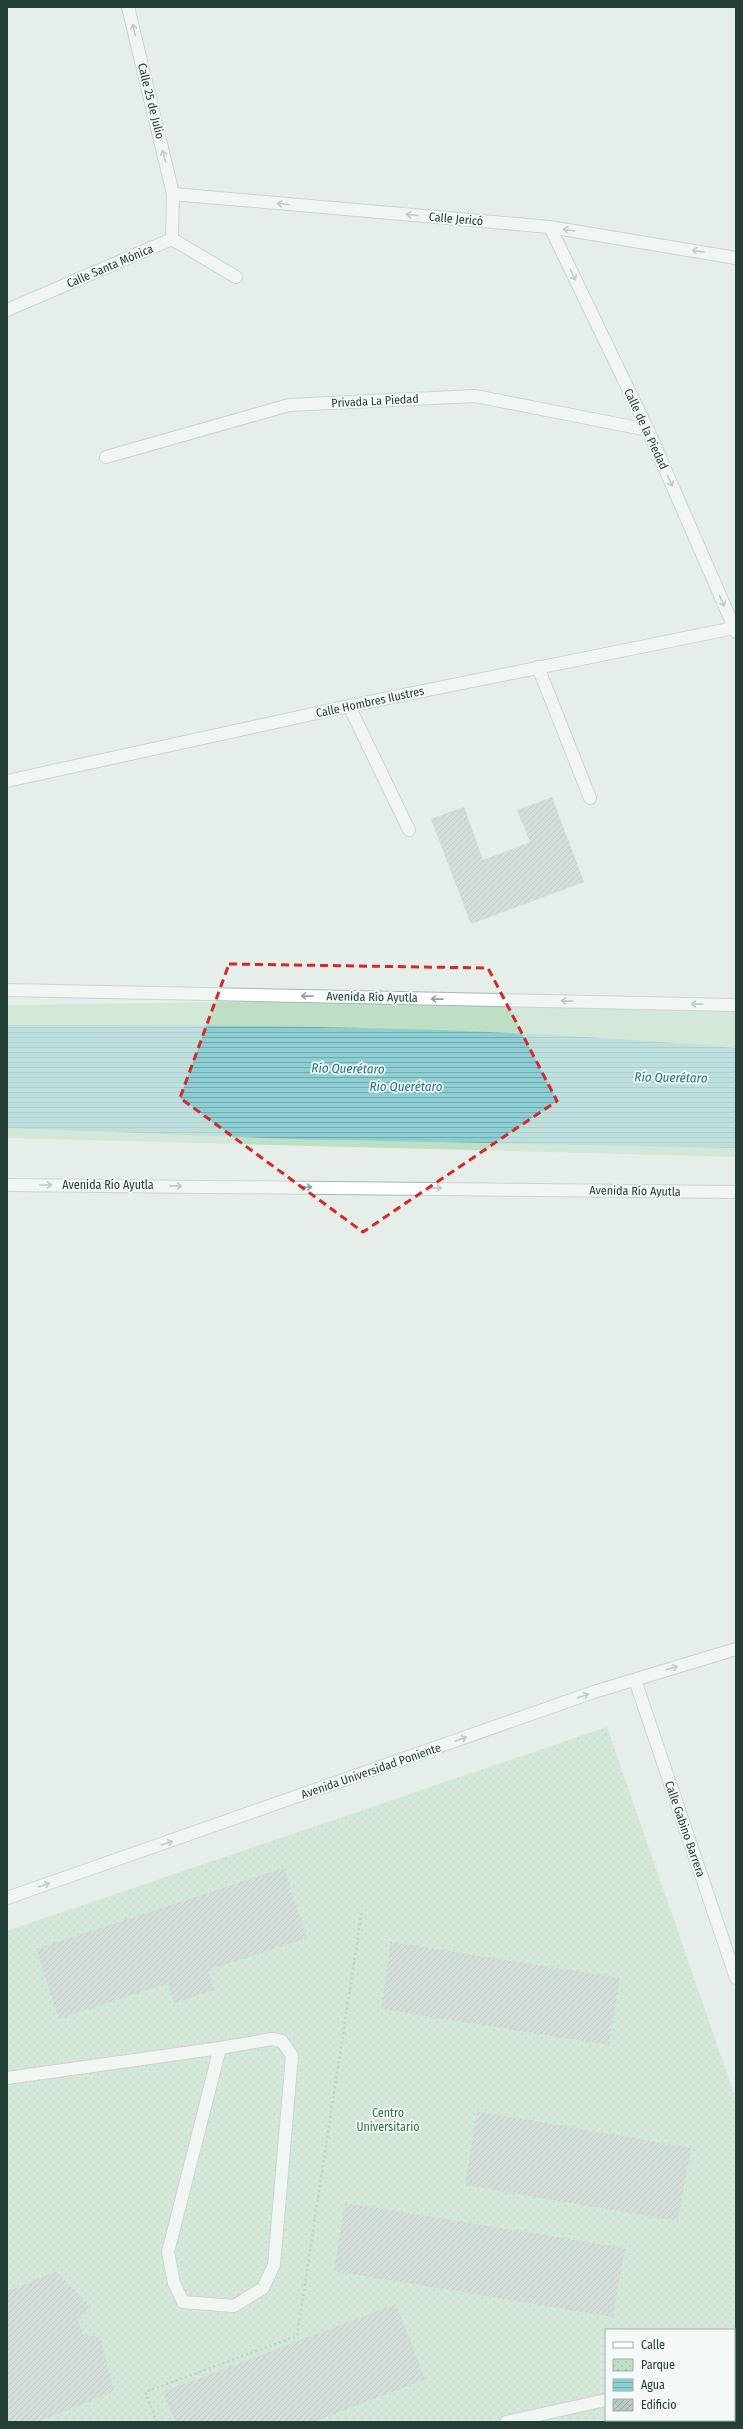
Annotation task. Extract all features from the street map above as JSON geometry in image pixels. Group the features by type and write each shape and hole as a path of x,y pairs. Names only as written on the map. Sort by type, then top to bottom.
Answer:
{"street":[{"name":"Calle 25 de Julio","path":"128,7 173,194"},
{"name":"Calle Jericó","path":"173,194 550,227 736,258"},
{"path":"173,194 172,239 236,278"},
{"name":"Calle de la Piedad","path":"550,227 648,430 735,630"},
{"name":"Calle Santa Mónica","path":"7,310 172,239"},
{"name":"Privada La Piedad","path":"106,456 296,404 475,396 648,430"},
{"name":"Calle Hombres Ilustres","path":"7,781 349,706 538,667 735,630"},
{"path":"538,667 590,798"},
{"path":"349,706 409,830"},
{"name":"Avenida Río Ayutla","path":"7,990 736,1005"},
{"name":"Avenida Río Ayutla","path":"7,1185 736,1192"},
{"name":"Avenida Universidad Poniente","path":"7,1898 587,1694 736,1649"},
{"name":"Calle Gabino Barrera","path":"635,1680 736,1978"},
{"path":"7,2078 220,2048 272,2039 282,2041 292,2056 274,2265 263,2288 234,2306 183,2302 174,2283 168,2252 220,2048"},
{"path":"506,2422 605,2400"}],"path":[{"path":"157,2422 146,2392 297,2336 362,1910"}],"highlighted area":[{"path":"229,964 488,968 557,1101 363,1232 180,1098"}],"green space":[{"name":"Rio Querétaro","path":"307,1001 736,1006 736,1157 7,1138 7,1005"},
{"name":"Centro Universitario","path":"607,1727 736,2099 736,2422 7,2422 7,1931"}],"water":[{"name":"Rio Querétaro","path":"7,1025 281,1026 372,1028 554,1035 736,1048 736,1148 292,1139 7,1128"}],"building":[{"path":"552,797 584,882 471,924 431,819 464,807 483,860 530,842 517,810"},
{"path":"284,1868 307,1938 208,1970 214,1990 174,2003 168,1983 59,2019 36,1949"},
{"path":"391,1942 620,1978 609,2045 381,2009"},
{"path":"477,2111 691,2148 678,2221 465,2185"},
{"path":"345,2203 625,2248 613,2317 334,2271"},
{"path":"56,2271 90,2307 78,2321 83,2335 100,2337 114,2391 38,2422 7,2422 7,2292"},
{"path":"396,2304 425,2379 313,2422 175,2422 163,2392"}],"water label":[{"name":"Río Querétaro","path":"348,1068"},
{"name":"Río Querétaro","path":"671,1077"}]}
